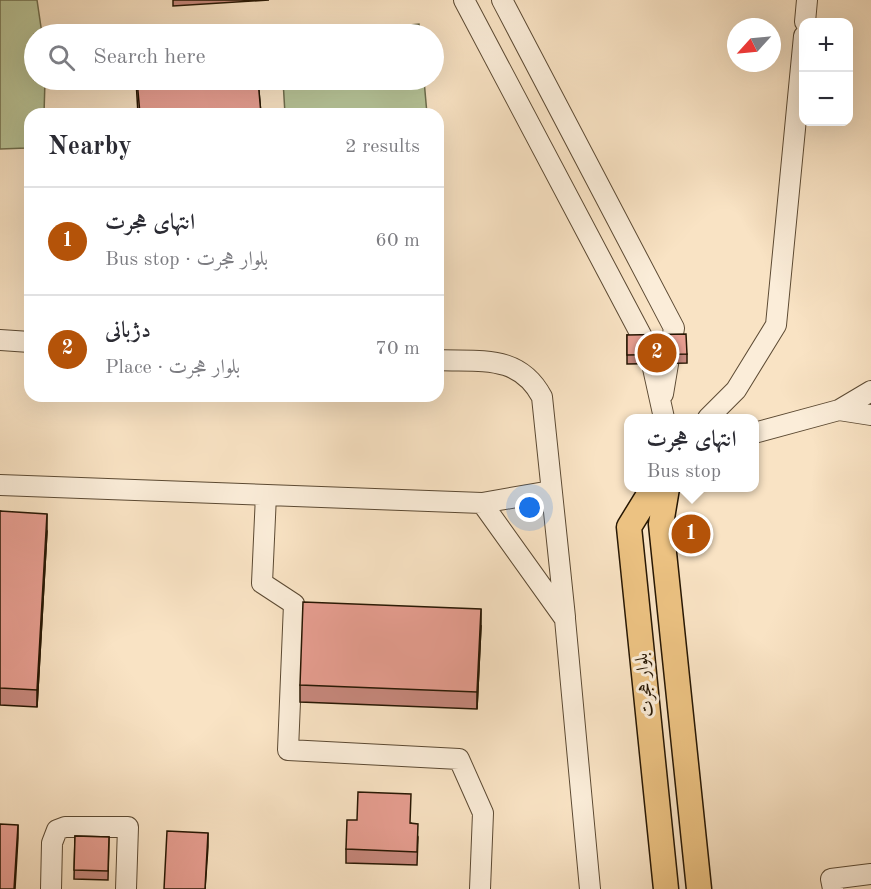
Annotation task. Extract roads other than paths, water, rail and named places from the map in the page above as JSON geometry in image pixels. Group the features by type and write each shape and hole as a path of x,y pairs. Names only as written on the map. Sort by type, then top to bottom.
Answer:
{"main road":[{"name":"بلوار هجرت","path":"651,492 629,527 666,889"},
{"name":"بلوار هجرت","path":"666,492 662,524 699,889"}],"lane":[{"path":"464,0 649,350 663,412"},
{"path":"502,0 674,328 663,412"},
{"path":"805,18 807,0"},
{"path":"712,414 736,390 776,325 778,276 800,72"},
{"path":"0,340 24,342"},
{"path":"444,360 507,363 534,383 542,398 590,889"},
{"path":"759,432 839,410 871,391"},
{"path":"839,410 871,415"},
{"path":"0,485 482,503 551,491"},
{"path":"266,495 262,583 294,604 288,750 459,759 483,813 480,889"},
{"path":"482,503 565,620"},
{"path":"51,889 52,843 57,830 65,827 128,827 126,889"},
{"path":"833,889 831,879 871,874"}],"place":[{"name":"دژبانی","path":"657,353"},
{"name":"انتهای هجرت","path":"691,534"}]}
